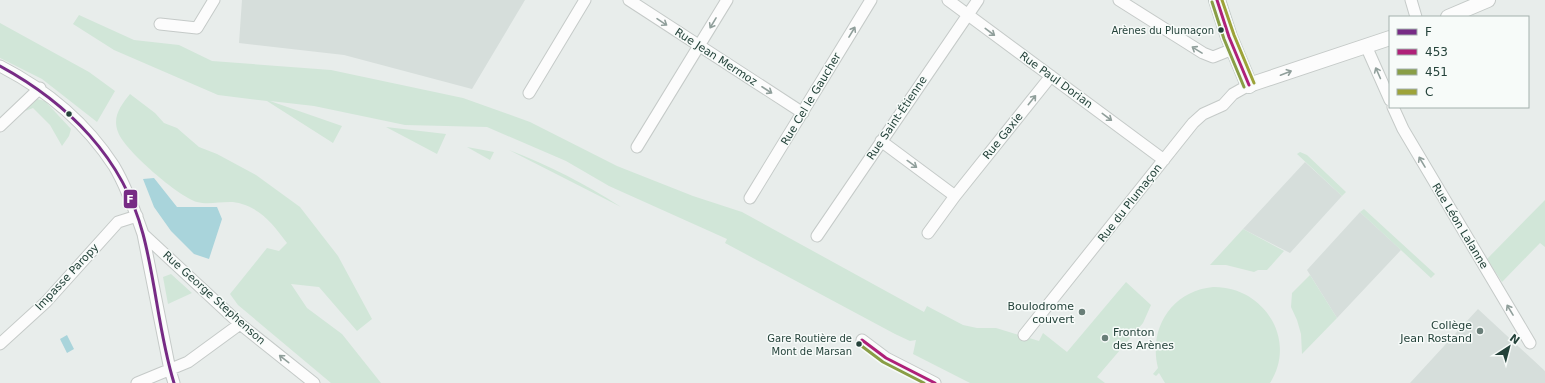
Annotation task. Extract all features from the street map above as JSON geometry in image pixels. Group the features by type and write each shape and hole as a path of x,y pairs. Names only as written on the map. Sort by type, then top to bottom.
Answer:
{"main road":[{"path":"1217,0 1233,49 1249,85"}],"street":[{"path":"160,24 197,28 214,0"},
{"path":"529,93 585,0"},
{"name":"Rue Jean Mermoz","path":"630,0 803,114"},
{"path":"638,147 727,0"},
{"name":"Rue Cel le Gaucher","path":"750,198 803,114 871,0"},
{"name":"Rue Paul Dorian","path":"948,0 1164,160"},
{"name":"Rue Saint-Étienne","path":"817,236 978,0"},
{"path":"1119,0 1203,53 1213,57 1233,49"},
{"path":"1411,0 1416,16"},
{"path":"1450,16 1488,0"},
{"path":"1249,85 1389,38"},
{"path":"1366,46 1389,98"},
{"name":"Rue George Stephenson","path":"0,66 40,88 94,139 114,167 137,216 143,234 240,324 314,383"},
{"name":"Rue Gaxie","path":"928,234 955,196 1051,76"},
{"name":"Rue du Plumaçon","path":"1024,335 1193,123 1203,114 1223,105 1233,94 1249,85"},
{"path":"0,126 40,88"},
{"name":"Rue Léon Lalanne","path":"1393,108 1403,129 1530,343"},
{"path":"881,141 955,196"},
{"name":"Impasse Paropy","path":"0,344 46,302 118,222 137,216"},
{"path":"143,234 170,370 174,383"},
{"path":"137,383 188,362 240,324"},
{"path":"862,340 886,358 935,383"}],"shaded area":[{"path":"242,0 525,0 472,89 344,55 239,43"},
{"path":"1305,162 1342,196 1290,253 1243,229"},
{"path":"1360,212 1401,250 1337,318 1307,270"},
{"name":"Collège Jean Rostand","path":"1478,309 1545,371 1545,383 1410,383"}],"green space":[{"path":"79,15 134,40 179,45 212,61 331,70 463,98 530,122 617,166 693,196 742,212 924,312 927,306 963,325 977,328 996,328 1039,341 1043,333 1067,352 1126,282 1151,305 1143,323 1097,377 1105,383 970,383 913,354 916,340 910,341 895,334 725,243 727,239 609,186 566,161 487,127 405,125 314,106 270,101 342,126 333,143 267,101 218,95 114,50 73,24"},
{"path":"0,23 89,72 115,91 97,122 42,79 0,58"},
{"path":"130,94 155,113 164,123 177,128 199,147 217,154 256,175 300,207 338,256 372,319 357,331 319,287 291,284 307,308 342,334 381,383 331,383 238,305 230,294 267,248 279,251 287,243 268,220 250,207 237,203 197,202 178,191 141,161 122,140 116,127 118,112 123,102"},
{"path":"37,99 45,101 71,129 69,136 62,146 50,125 33,108 25,111 32,102"},
{"path":"386,127 446,134 437,154"},
{"path":"467,147 494,152 490,160"},
{"path":"509,150 539,162 594,190 621,207"},
{"path":"1300,152 1307,155 1346,192 1342,196 1297,154"},
{"path":"1545,200 1545,247 1540,243 1502,282 1487,259"},
{"path":"1364,209 1435,274 1431,278 1360,212"},
{"path":"1243,229 1284,251 1267,270 1258,270 1254,272 1226,265 1210,265"},
{"path":"171,274 192,293 168,304 163,277"},
{"path":"1310,275 1337,318 1302,354 1301,334 1291,307 1292,293"},
{"path":"1213,287 1231,289 1247,295 1260,305 1271,318 1277,333 1280,349 1278,366 1270,383 1165,383 1159,373 1156,376 1153,374 1158,368 1156,353 1157,339 1160,326 1166,314 1175,304 1186,296 1198,290"}],"water":[{"path":"154,178 177,207 217,207 222,219 209,259 194,254 171,231 154,207 143,179"},
{"path":"67,335 74,349 67,353 60,339"}],"transit line":[{"name":"453","path":"1217,0 1229,37 1249,85"},
{"name":"C","path":"1222,0 1234,35 1254,83"},
{"name":"451","path":"1212,2 1224,39 1244,87"},
{"name":"F","path":"0,66 48,97 70,115 90,135 107,157 122,181 134,206 143,234 165,346 174,383"},
{"name":"453","path":"862,340 886,358 935,383"},
{"name":"451","path":"859,344 883,362 924,383"}],"place":[{"name":"Arènes du Plumaçon","path":"1221,30"},
{"name":"Boulodrome couvert","path":"1082,312"},
{"name":"Collège Jean Rostand","path":"1480,331"},
{"name":"Fronton des Arènes","path":"1105,338"},
{"name":"Gare Routière de Mont de Marsan","path":"859,344"}]}
